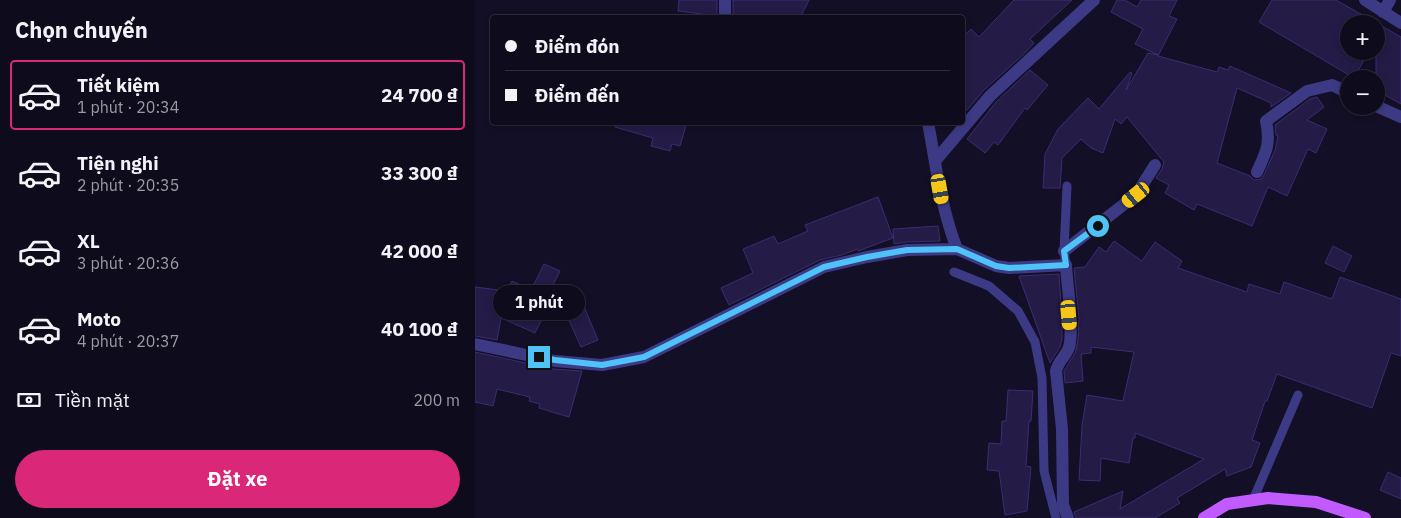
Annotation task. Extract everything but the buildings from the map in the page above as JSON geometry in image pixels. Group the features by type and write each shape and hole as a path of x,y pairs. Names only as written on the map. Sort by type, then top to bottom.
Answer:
{"main road":[{"path":"1204,518 1227,504 1268,498 1316,502 1365,518"}],"street":[{"path":"725,0 725,15"},
{"path":"935,161 990,96 1094,0"},
{"path":"1365,0 1401,23"},
{"path":"1383,12 1390,0"},
{"path":"1257,172 1268,147 1269,134 1266,122 1307,91 1332,85 1340,89"},
{"path":"1385,110 1401,117"},
{"path":"929,125 946,218 957,249"},
{"path":"1064,251 1086,236 1136,195 1155,166"},
{"path":"475,344 555,360 602,365 644,357 824,267 867,257 907,250 957,249 996,266 1009,268 1066,265 1071,331 1069,348 1058,364 1056,371 1062,429 1063,505 1067,518"}],"lane":[{"path":"1066,265 1064,251 1067,186"},
{"path":"954,272 989,286 1018,311 1035,342 1043,378 1044,471 1056,518"},
{"path":"1253,500 1299,395"}],"route":[{"path":"539,357 602,365 644,357 824,267 907,250 957,249 996,266 1009,268 1066,265 1064,251 1098,226"}]}
